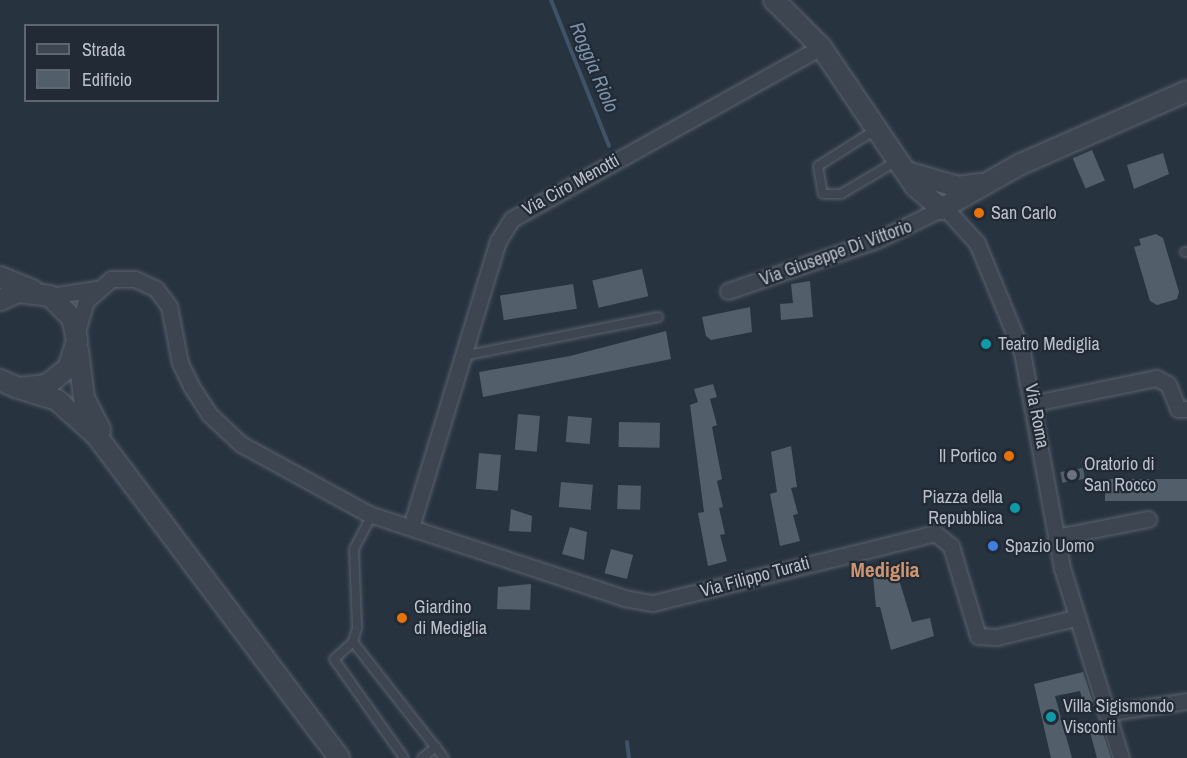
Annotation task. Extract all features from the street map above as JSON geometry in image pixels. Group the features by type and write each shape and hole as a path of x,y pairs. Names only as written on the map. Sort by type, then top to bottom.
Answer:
{"street":[{"name":"Via Roma","path":"774,0 821,47 902,166 943,207 964,224 985,261 1022,352 1035,403 1056,537 1075,618 1121,758"},
{"name":"Via Ciro Menotti","path":"411,527 498,241 512,219 821,47"},
{"name":"Via Giuseppe Di Vittorio","path":"728,291 877,240 983,184 1187,91"},
{"path":"902,166 946,183 956,194 943,207"},
{"name":"Via Giuseppe Di Vittorio","path":"946,183 983,184"},
{"path":"0,277 63,305 77,336 84,398 127,476"},
{"name":"Via Filippo Turati","path":"42,294 99,288 111,279 135,279 156,289 169,306 180,363 209,414 241,444 372,515 648,604 934,533 951,546 978,636 998,637 1075,618"},
{"path":"5,383 47,385 59,378 72,360 86,301 99,288"},
{"path":"0,300 42,294"},
{"path":"1035,403 1156,378 1168,384 1178,409 1187,409"},
{"path":"5,383 39,392 77,415 127,476 339,758"},
{"path":"1056,537 1148,519"},
{"path":"1106,713 1187,701"}],"lane":[{"path":"877,129 818,166 823,194 841,194 902,166"},
{"path":"463,356 658,316"},
{"path":"372,515 354,549 353,642 444,758"},
{"path":"353,642 334,659 404,758"},
{"path":"422,758 436,747"}],"building":[{"path":"1092,150 1105,180 1086,189 1073,158"},
{"path":"1163,153 1169,174 1134,189 1127,165"},
{"path":"1156,234 1163,238 1179,292 1177,299 1157,305 1150,301 1134,247 1141,245 1139,239"},
{"path":"642,269 648,296 599,308 592,280"},
{"path":"810,281 813,317 781,320 780,304 793,303 791,284"},
{"path":"573,284 577,309 504,320 500,296"},
{"path":"750,307 752,332 711,340 706,336 702,317"},
{"path":"666,331 671,359 483,397 479,372 570,356"},
{"path":"713,384 717,397 710,399 717,425 712,427 722,479 717,481 723,507 719,508 725,534 720,535 727,561 708,566 698,513 704,512 690,405 698,402 694,389"},
{"path":"518,414 540,416 537,452 515,450"},
{"path":"568,416 592,418 590,444 566,442"},
{"path":"619,422 660,423 660,448 619,447"},
{"path":"791,446 797,487 791,488 798,514 793,515 800,541 780,546 770,494 777,492 771,452"},
{"path":"479,453 501,455 498,491 476,489"},
{"name":"Oratorio di San Rocco","path":"1083,468 1085,479 1062,483 1060,472"},
{"path":"1105,479 1187,479 1187,501 1105,501"},
{"path":"561,482 593,485 591,510 559,507"},
{"path":"618,485 641,486 640,510 617,509"},
{"path":"511,509 532,516 531,532 509,531"},
{"path":"570,527 587,532 584,560 562,554"},
{"path":"611,549 633,555 627,579 605,573"},
{"path":"896,570 912,622 930,618 934,636 891,650 880,607 876,607 873,576"},
{"path":"531,584 530,610 497,609 498,587"},
{"name":"Villa Sigismondo Visconti","path":"1083,672 1093,702 1084,705 1080,691 1055,696 1072,758 1051,758 1034,684"},
{"path":"1102,730 1111,758 1097,758 1090,732"}],"waterway":[{"name":"Roggia Riolo","path":"551,0 609,146"},
{"name":"Roggia Riolo","path":"627,742 629,758"}],"place":[{"name":"San Carlo","path":"979,213"},
{"name":"Teatro Mediglia","path":"986,344"},
{"name":"Il Portico","path":"1009,456"},
{"name":"Oratorio di San Rocco","path":"1072,475"},
{"name":"Piazza della Repubblica","path":"1015,508"},
{"name":"Spazio Uomo","path":"993,546"},
{"name":"Giardino di Mediglia","path":"402,618"},
{"name":"Villa Sigismondo Visconti","path":"1051,717"}],"district":[{"name":"Mediglia","path":"885,570"}]}
